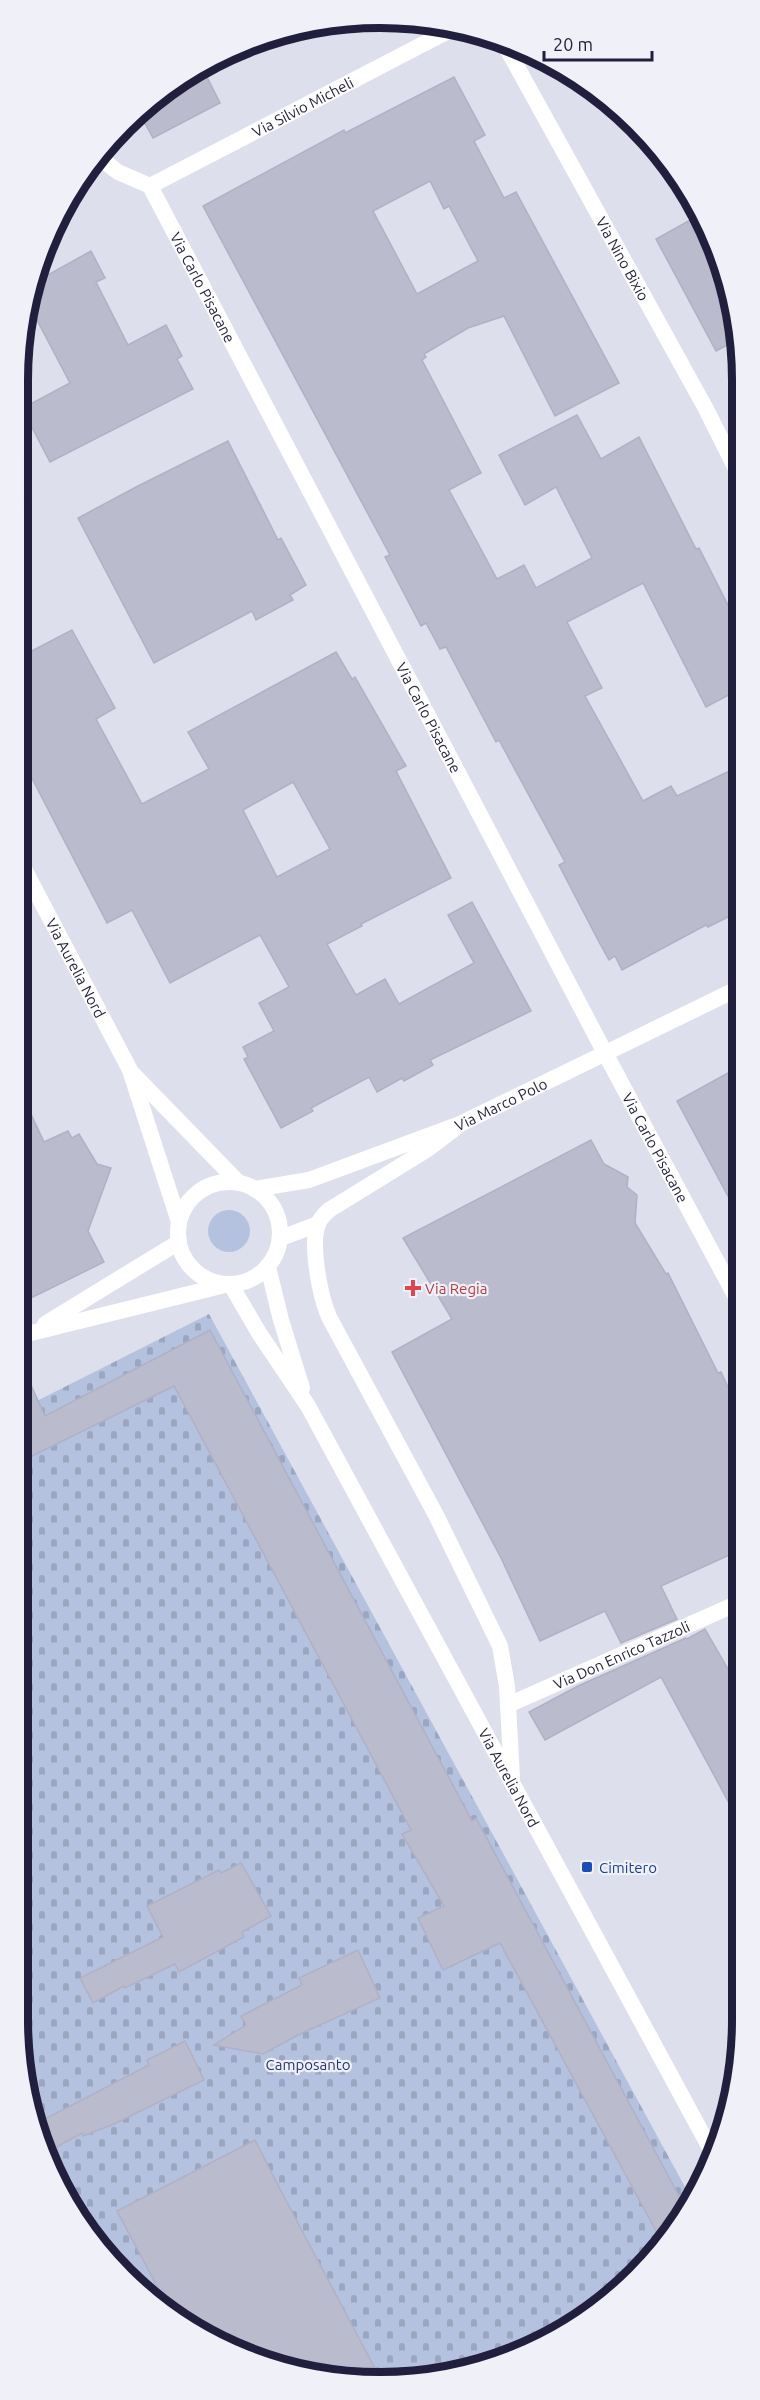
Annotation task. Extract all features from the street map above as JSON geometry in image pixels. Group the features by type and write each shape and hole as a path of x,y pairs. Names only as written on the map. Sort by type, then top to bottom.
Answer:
{"street":[{"name":"Via Silvio Micheli","path":"150,186 442,34"},
{"name":"Via Nino Bixio","path":"509,53 732,461"},
{"path":"105,162 118,172 150,186"},
{"name":"Via Carlo Pisacane","path":"150,186 605,1053 732,1290"},
{"name":"Via Aurelia Nord","path":"28,876 130,1070 179,1222"},
{"name":"Via Marco Polo","path":"247,1186 309,1180 460,1124 732,991"},
{"name":"Via Aurelia Nord","path":"130,1070 247,1186"},
{"path":"460,1124 404,1165 338,1203 323,1216 318,1224 315,1248 326,1310 436,1515 493,1628 504,1660 512,1779"},
{"path":"28,1335 228,1285 257,1277 277,1254 281,1238 277,1213 264,1195 247,1186 217,1184 196,1194 183,1211 179,1222 179,1242 190,1266 212,1282 228,1285"},
{"path":"281,1238 318,1224"},
{"path":"28,1334 179,1242"},
{"name":"Via Aurelia Nord","path":"268,1267 281,1320 308,1406"},
{"name":"Via Aurelia Nord","path":"228,1285 308,1406 709,2145"},
{"name":"Via Don Enrico Tazzoli","path":"508,1705 732,1606"}],"green space":[{"path":"229,1210 244,1216 250,1231 244,1246 229,1252 214,1246 208,1231 214,1216"},
{"name":"Camposanto","path":"209,1314 687,2190 659,2234 629,2269 594,2299 556,2324 515,2345 449,2365 380,2372 311,2365 289,2360 245,2345 204,2324 166,2299 131,2269 116,2252 76,2196 55,2155 40,2111 29,2043 28,1405"}],"building":[{"path":"206,75 220,103 153,138 143,120 166,101"},
{"path":"454,77 485,135 474,141 504,198 516,192 619,383 555,416 504,316 468,328 424,354 426,357 422,360 481,473 449,490 497,579 524,565 536,588 592,558 556,487 525,505 499,455 577,415 601,459 639,437 696,549 699,548 732,613 732,693 706,707 643,583 567,622 602,688 585,696 643,801 671,786 677,796 732,770 732,915 708,927 706,925 622,970 615,956 609,960 599,942 559,865 565,862 499,740 496,742 446,647 440,649 426,623 421,626 385,557 390,555 203,206 344,130 345,133","holes":["430,181 444,209 449,206 478,261 417,294 373,211"]},
{"path":"692,219 705,245 720,289 729,344 716,351 656,239"},
{"path":"91,251 105,278 96,282 128,345 166,325 182,356 177,359 193,389 50,462 28,420 28,405 70,383 34,315 44,277"},
{"path":"228,441 278,540 281,538 306,585 290,595 293,600 256,620 252,611 154,663 78,518"},
{"path":"72,630 115,708 96,719 142,804 209,769 188,732 336,652 352,679 355,677 406,766 396,771 451,878 327,944 356,995 385,979 399,1004 474,963 448,915 472,902 531,1011 430,1060 433,1065 404,1081 402,1078 377,1092 369,1077 311,1108 313,1111 281,1128 244,1059 248,1057 243,1047 274,1031 259,1003 289,987 260,935 170,983 132,910 107,923 28,771 28,653","holes":["293,782 330,849 277,877 243,810"]},
{"path":"732,1071 732,1204 677,1101"},
{"path":"28,1108 44,1142 68,1131 72,1138 79,1134 97,1164 111,1168 88,1231 104,1262 31,1298 28,1291"},
{"path":"591,1140 604,1164 628,1177 627,1187 637,1195 635,1223 666,1274 668,1273 732,1396 732,1554 661,1586 677,1619 621,1643 605,1611 540,1641 501,1558 392,1352 452,1319 403,1238"},
{"path":"210,1330 472,1821 476,1818 681,2200 658,2235 500,1943 443,1970 418,1918 444,1906 402,1834 411,1830 174,1386 28,1458 28,1378 45,1416"},
{"path":"705,1629 732,1676 732,1809 661,1677 545,1740 529,1712 578,1686"},
{"path":"241,1863 271,1916 242,1932 244,1937 179,1972 175,1964 125,1988 124,1986 93,2003 80,1978 163,1937 147,1906 219,1870 221,1873"},
{"path":"358,1950 380,1998 300,2034 263,2054 214,2045 246,2025 241,2016 302,1985 299,1978"},
{"path":"185,2041 204,2080 114,2124 83,2136 82,2133 55,2148 43,2120 149,2065 147,2060"},
{"path":"255,2140 377,2372 311,2365 289,2360 245,2345 204,2324 162,2296 117,2211"}],"place":[{"name":"Via Regia","path":"413,1288"},
{"name":"Cimitero","path":"587,1867"}]}
